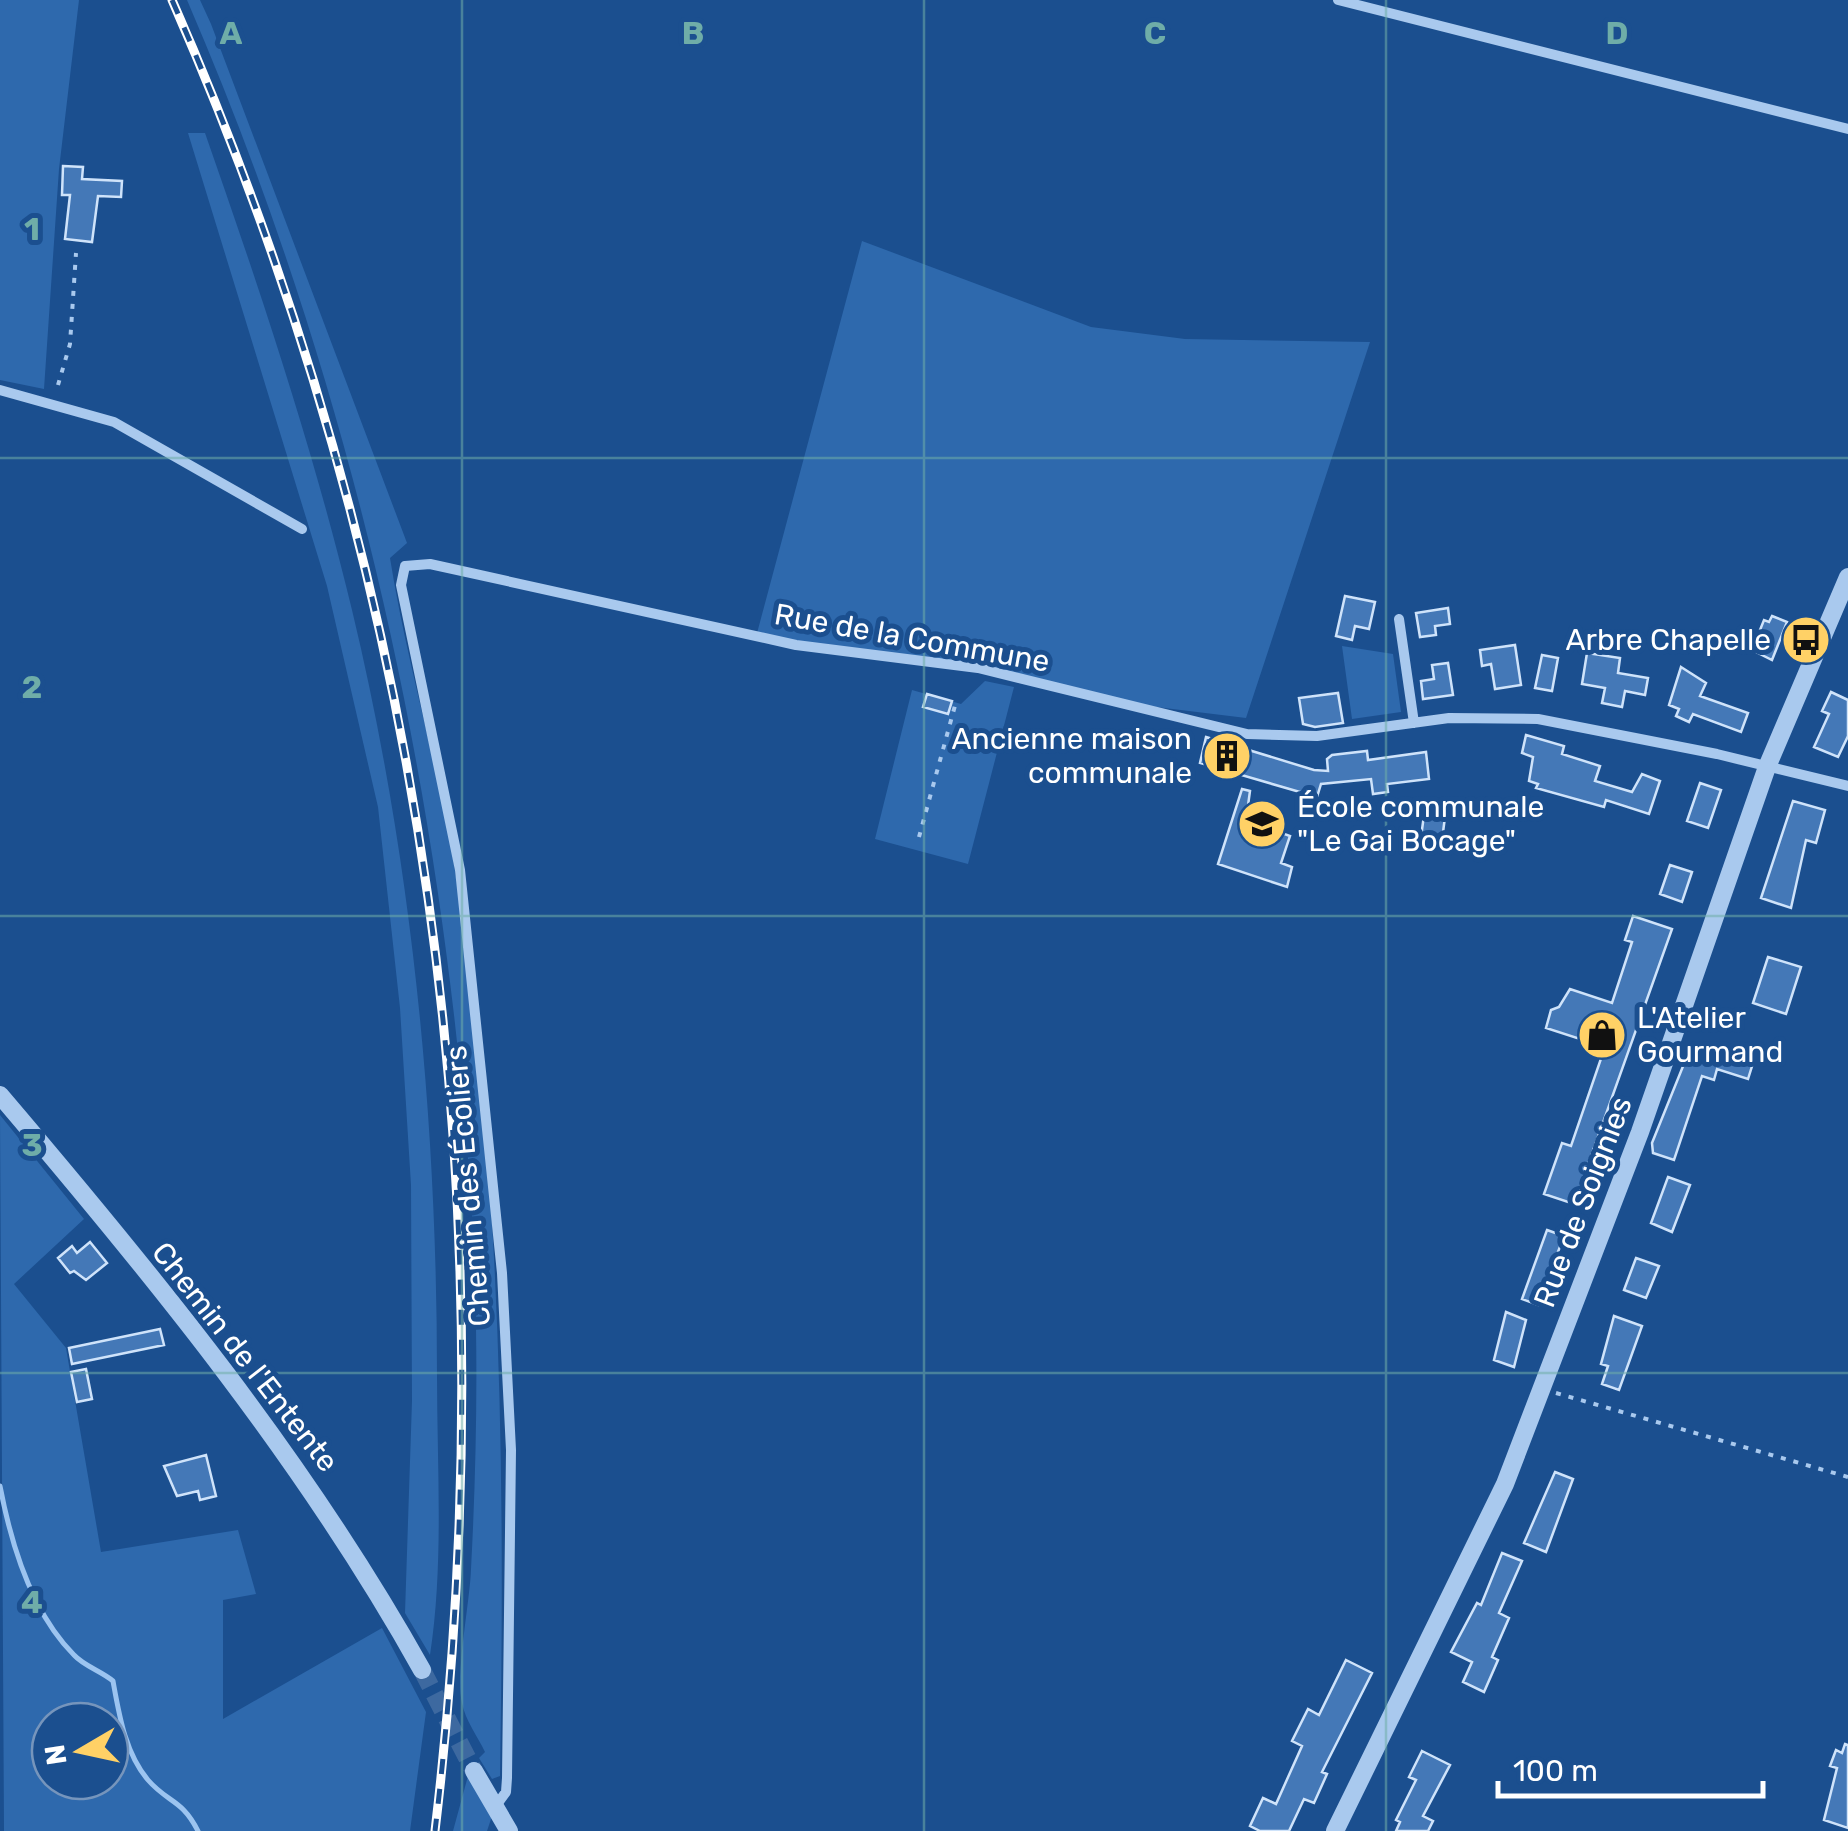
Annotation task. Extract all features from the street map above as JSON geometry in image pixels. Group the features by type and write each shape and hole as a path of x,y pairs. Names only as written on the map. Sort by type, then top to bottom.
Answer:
{"street":[{"path":"1338,0 1848,129"},
{"path":"0,390 114,422 302,529"},
{"name":"Rue de la Commune","path":"405,566 430,564 796,645 978,668 1248,734 1317,736 1470,717 1538,719 1848,786"},
{"name":"Chemin des Écoliers","path":"405,566 401,585 436,744 465,907 502,1273 510,1450 507,1778 506,1792 495,1807"},
{"name":"Rue de Soignies","path":"1335,1831 1505,1484 1640,1132 1767,767 1848,577"},
{"path":"1399,620 1414,723"},
{"name":"Chemin de l'Entente","path":"0,1095 278,1439 353,1548 422,1670"},
{"path":"474,1771 510,1831"}],"path":[{"path":"58,386 70,344 76,253"},
{"path":"919,837 956,702"},
{"path":"1542,1389 1848,1477"}],"shaded area":[{"path":"0,0 79,0 59,169 44,389 0,380"},
{"path":"187,0 200,0 211,24 407,543 390,558 456,877 483,1101 491,1213 502,1551 500,1776 492,1779 479,1758 485,1752 466,1716 460,1691 475,1470 475,1270 455,1020 409,721 377,574 339,428 295,284 244,141"},
{"path":"188,133 205,133 303,429 352,610 391,799 417,990 432,1182 439,1516 430,1655 405,1613 412,1401 411,1185 400,1008 378,807 327,586"},
{"path":"862,241 1091,327 1185,339 1370,342 1246,718 1099,700 1020,678 756,637"},
{"path":"1342,646 1393,654 1401,712 1352,719"},
{"path":"985,681 1014,687 968,864 875,839 912,690 961,704"},
{"path":"0,1115 84,1219 14,1284 66,1348 101,1552 238,1530 256,1594 223,1600 223,1719 382,1628 426,1712 410,1831 4,1831"},
{"path":"468,1776 492,1816 487,1831 453,1831"}],"building":[{"path":"63,166 83,167 82,179 122,181 121,197 98,196 92,242 65,239 70,195 62,195"},
{"path":"1345,596 1375,602 1369,629 1355,626 1352,640 1336,636"},
{"path":"1448,608 1450,624 1435,626 1436,635 1420,637 1416,613"},
{"path":"1772,616 1787,622 1772,660 1752,650 1764,620 1769,622"},
{"path":"1515,645 1521,685 1495,689 1491,664 1482,666 1480,650"},
{"path":"1587,653 1620,658 1618,673 1648,678 1645,695 1625,691 1622,707 1602,703 1605,688 1582,684"},
{"path":"1542,655 1558,658 1552,691 1535,688"},
{"path":"1448,663 1453,695 1423,699 1421,681 1434,679 1432,665"},
{"path":"1681,667 1706,683 1700,696 1748,713 1741,732 1693,714 1689,722 1676,716 1679,709 1669,705"},
{"path":"1831,692 1848,700 1848,736 1838,757 1814,747 1829,714 1822,711"},
{"path":"1338,693 1343,723 1315,727 1303,724 1299,698"},
{"path":"927,694 952,701 948,714 923,707"},
{"path":"1526,735 1564,746 1562,754 1600,766 1595,781 1632,792 1642,774 1660,781 1649,814 1606,800 1604,807 1536,788 1538,784 1529,781 1533,757 1522,753"},
{"path":"1206,737 1328,771 1327,759 1332,755 1367,751 1368,760 1426,752 1429,779 1387,784 1388,792 1373,794 1371,779 1321,784 1317,797 1200,763"},
{"path":"1700,783 1721,790 1708,828 1687,821"},
{"path":"1242,789 1250,791 1246,820 1290,836 1281,863 1292,867 1287,887 1218,864"},
{"path":"1793,801 1825,810 1816,843 1806,840 1791,908 1761,898"},
{"path":"1424,815 1445,817 1442,840 1421,837"},
{"path":"1670,865 1692,872 1682,902 1660,894"},
{"path":"1633,916 1672,929 1574,1204 1544,1194 1562,1143 1571,1146 1605,1047 1546,1028 1551,1010 1559,1007 1570,989 1612,1003 1632,942 1625,940"},
{"path":"1768,957 1801,967 1786,1014 1753,1003"},
{"path":"1692,1044 1753,1063 1748,1079 1717,1069 1714,1080 1702,1076 1674,1160 1653,1153 1652,1143"},
{"path":"1668,1177 1690,1185 1672,1232 1651,1223"},
{"path":"1547,1230 1564,1236 1538,1305 1522,1299"},
{"path":"90,1242 107,1263 86,1280 74,1271 70,1273 58,1258 72,1246 77,1253"},
{"path":"1636,1258 1659,1266 1646,1298 1624,1290"},
{"path":"1506,1312 1526,1320 1514,1367 1494,1360"},
{"path":"1614,1316 1642,1326 1619,1390 1602,1384 1608,1366 1601,1364"},
{"path":"160,1329 164,1345 72,1364 69,1348"},
{"path":"86,1369 92,1399 77,1402 71,1372"},
{"path":"206,1455 216,1496 200,1500 198,1491 177,1496 164,1466"},
{"path":"1555,1472 1573,1479 1546,1552 1524,1543"},
{"path":"1502,1553 1522,1561 1499,1613 1509,1618 1492,1657 1498,1660 1484,1692 1463,1682 1472,1662 1451,1652 1477,1603 1481,1605"},
{"path":"1346,1660 1372,1673 1322,1772 1327,1774 1314,1803 1304,1799 1289,1831 1260,1831 1250,1826 1263,1798 1276,1804 1302,1746 1292,1741 1308,1709 1319,1715"},
{"path":"1845,1744 1848,1828 1824,1820 1837,1768 1830,1766 1836,1750 1842,1753"},
{"path":"1422,1751 1450,1765 1423,1816 1433,1821 1428,1831 1396,1831 1400,1822 1396,1820 1416,1780 1409,1777"}],"waterway":[{"path":"0,1486 17,1554 46,1619 78,1659 113,1681 124,1733 140,1769 186,1813 198,1831"}],"tunnel":[{"path":"422,1670 474,1771"}],"railway":[{"path":"172,0 260,220 332,444 388,669 428,898 453,1128 462,1360 456,1595 435,1831"}],"place":[{"name":"Arbre Chapelle","path":"1806,640"},
{"name":"Ancienne maison communale","path":"1227,756"},
{"name":"École communale \"Le Gai Bocage\"","path":"1262,824"},
{"name":"L'Atelier Gourmand","path":"1602,1035"}]}
